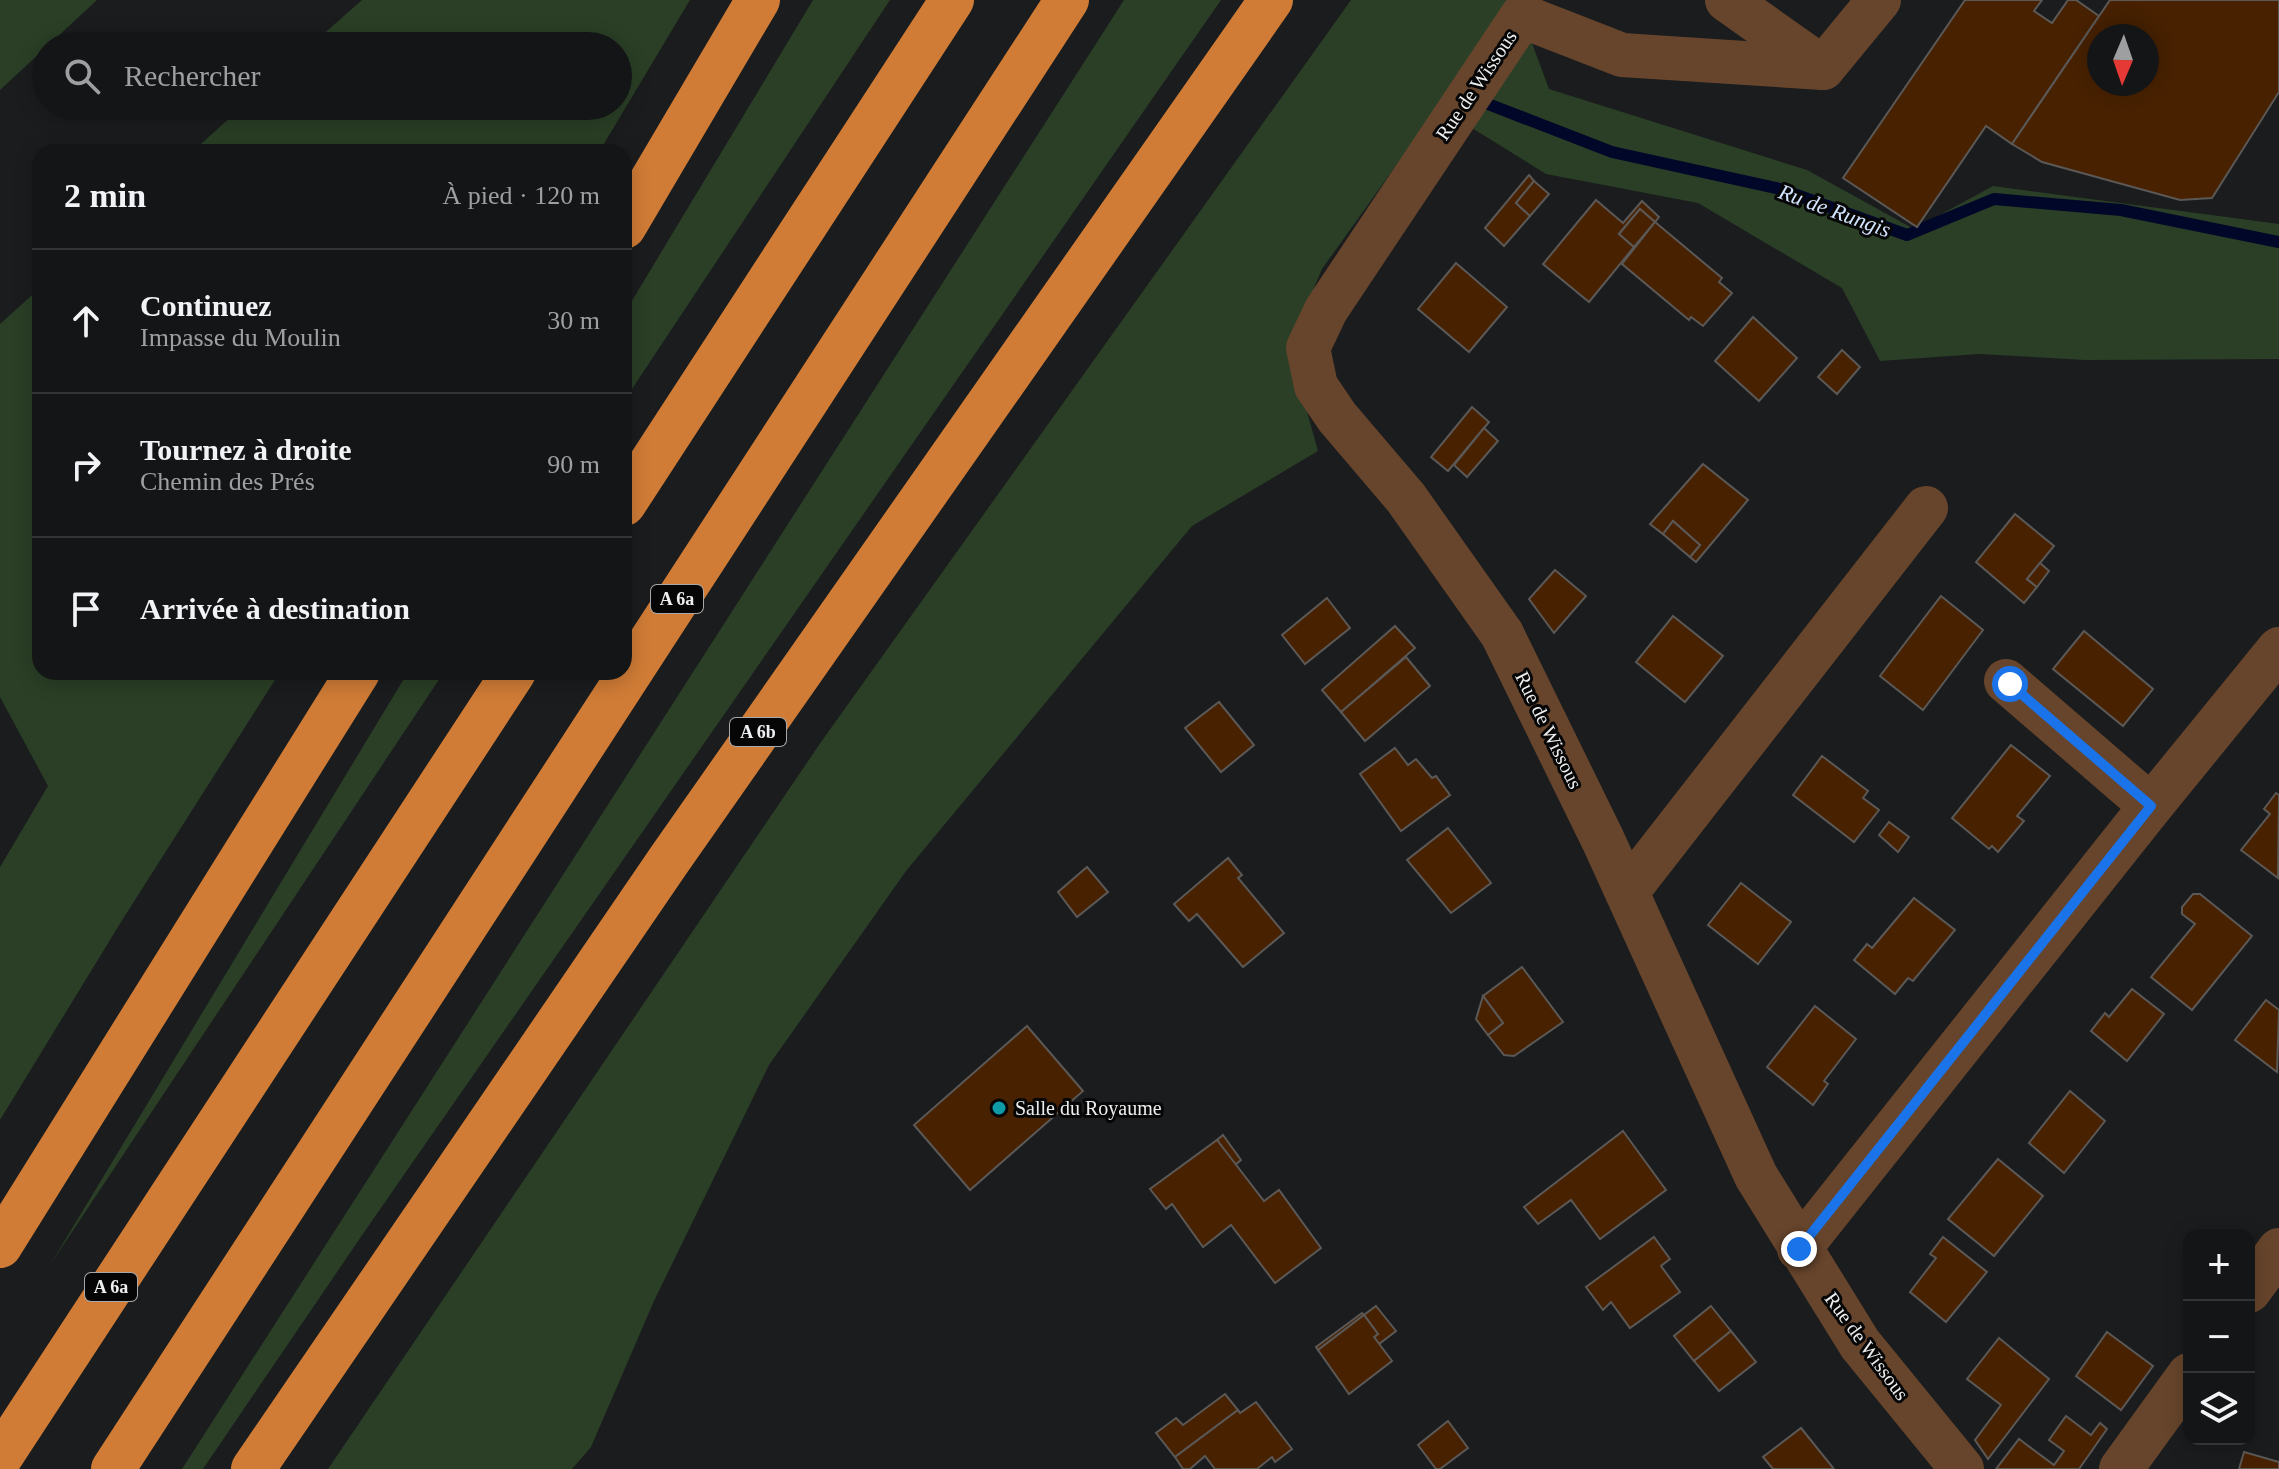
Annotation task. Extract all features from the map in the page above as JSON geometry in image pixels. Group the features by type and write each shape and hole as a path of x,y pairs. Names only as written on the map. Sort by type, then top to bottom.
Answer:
{"highway":[{"path":"632,213 758,0"},
{"path":"632,492 952,0"},
{"name":"A 6a","path":"632,670 1067,0"},
{"name":"A 6b","path":"253,1469 669,860 1271,0"},
{"path":"0,1246 353,680"},
{"name":"A 6a","path":"0,1458 509,680"},
{"name":"A 6a","path":"113,1469 625,680"}],"street":[{"path":"1727,0 1823,68 1879,0"},
{"name":"Rue de Wissous","path":"1823,68 1622,55 1522,16 1326,310 1308,348 1316,386 1337,417 1406,498 1502,634 1627,892 1756,1176 1860,1344 1962,1469"},
{"path":"1627,892 1926,508"},
{"path":"1799,1249 2279,649"},
{"path":"2006,681 2151,806"},
{"path":"2255,1283 2279,1250"},
{"path":"2121,1469 2183,1383"}],"green space":[{"path":"0,0 97,0 63,32 32,32 32,60 0,90"},
{"path":"362,0 690,0 632,97 632,32 326,32"},
{"path":"813,0 890,0 632,389 632,301"},
{"path":"1124,0 1221,0 367,1228 203,1469 182,1469"},
{"path":"1351,0 1512,0 1522,16 1549,89 1807,170 1914,229 1993,186 2279,224 2279,359 2085,360 1979,354 1880,361 1842,288 1698,203 1546,174 1438,107 1322,269 1289,347 1318,451 1192,526 906,871 769,1065 654,1301 591,1447 572,1469 328,1469 821,742"},
{"path":"227,120 618,120 604,144 201,144"},
{"path":"32,295 32,680 275,680 0,1120 0,867 48,786 0,697 0,324"},
{"path":"403,680 439,680 50,1265"}],"building":[{"path":"1965,0 2042,0 2034,11 2052,23 2068,0 2076,0 2099,16 2094,24 2087,24 2087,34 2012,144 1986,126 1917,227 1843,178"},
{"path":"2110,0 2279,0 2279,92 2212,198 2180,200 2042,162 2012,144 2087,34 2087,96 2159,96 2159,24 2094,24"},
{"path":"1529,175 1534,181 1516,203 1530,216 1504,246 1485,228"},
{"path":"1534,181 1549,194 1530,216 1516,203"},
{"path":"1596,200 1623,223 1642,201 1659,217 1655,222 1640,209 1619,234 1634,247 1589,302 1543,264"},
{"path":"1640,209 1655,222 1634,247 1619,234"},
{"path":"1655,222 1722,278 1719,282 1732,293 1703,326 1691,317 1689,320 1622,264"},
{"path":"1456,263 1507,307 1469,352 1418,309"},
{"path":"1753,317 1797,358 1759,401 1715,361"},
{"path":"1842,350 1860,367 1837,394 1818,377"},
{"path":"1472,407 1489,422 1448,471 1431,457"},
{"path":"1484,428 1498,441 1467,477 1454,465"},
{"path":"1703,464 1748,500 1696,562 1690,557 1700,545 1673,521 1663,534 1650,524"},
{"path":"2015,514 2054,546 2027,579 2037,587 2024,603 1976,562"},
{"path":"1673,521 1700,545 1690,557 1663,534"},
{"path":"2040,563 2049,571 2037,587 2027,579"},
{"path":"1555,570 1586,596 1554,633 1529,599"},
{"path":"1941,596 1983,630 1923,710 1880,676"},
{"path":"1327,598 1350,628 1305,664 1282,635"},
{"path":"1673,616 1723,656 1685,702 1636,662"},
{"path":"1395,626 1415,648 1341,712 1322,690"},
{"path":"2084,631 2153,689 2123,726 2053,669"},
{"path":"1406,657 1430,686 1365,741 1341,712"},
{"path":"1219,702 1254,745 1221,772 1185,728"},
{"path":"2011,745 2050,776 2017,816 2024,821 1998,852 1992,846 1989,849 1952,818"},
{"path":"1395,748 1408,765 1416,759 1432,778 1436,776 1450,795 1401,831 1360,774"},
{"path":"1822,756 1868,791 1863,798 1879,810 1854,842 1793,795"},
{"path":"2276,793 2279,795 2278,878 2241,850 2270,814 2264,809"},
{"path":"1889,822 1909,837 1898,852 1879,835"},
{"path":"1448,828 1491,883 1451,913 1407,860"},
{"path":"1228,858 1242,875 1238,878 1284,933 1243,967 1197,914 1189,921 1174,904"},
{"path":"1087,867 1108,892 1077,917 1058,892"},
{"path":"1741,883 1791,922 1758,964 1708,925"},
{"path":"2193,894 2200,894 2252,936 2192,1010 2151,977 2195,924 2182,914 2182,907"},
{"path":"1914,898 1955,930 1913,981 1908,978 1895,994 1854,960 1867,944 1872,948"},
{"path":"1522,967 1563,1022 1514,1056 1504,1055 1488,1035 1503,1023 1483,996"},
{"path":"2132,989 2164,1014 2127,1061 2091,1031 2105,1013 2109,1017"},
{"path":"1483,996 1503,1023 1488,1035 1476,1019"},
{"path":"2266,1000 2279,1010 2277,1072 2235,1040"},
{"path":"1815,1006 1856,1039 1824,1081 1828,1084 1813,1105 1767,1067"},
{"name":"Salle du Royaume","path":"1027,1026 1083,1091 970,1190 914,1125"},
{"path":"2070,1091 2105,1121 2064,1173 2029,1143"},
{"path":"1623,1131 1666,1190 1600,1239 1571,1200 1538,1224 1524,1207"},
{"path":"1223,1135 1241,1160 1235,1165 1217,1140"},
{"path":"1217,1140 1264,1201 1279,1190 1321,1248 1275,1283 1231,1225 1203,1247 1172,1204 1166,1209 1150,1189"},
{"path":"1998,1159 2043,1196 1994,1256 1948,1219"},
{"path":"1654,1237 1670,1259 1661,1266 1680,1292 1630,1328 1611,1302 1603,1310 1586,1287"},
{"path":"1943,1237 1987,1272 1946,1322 1910,1292 1936,1258 1930,1254"},
{"path":"1376,1306 1396,1331 1379,1344 1374,1337 1378,1334 1364,1315"},
{"path":"1711,1306 1731,1331 1694,1361 1674,1336"},
{"path":"1362,1313 1364,1315 1318,1350 1316,1347"},
{"path":"1364,1315 1378,1334 1374,1337 1392,1361 1349,1394 1318,1350"},
{"path":"1731,1331 1756,1362 1719,1391 1694,1361"},
{"path":"2107,1332 2153,1366 2121,1410 2076,1376"},
{"path":"1999,1338 2049,1379 1988,1459 1975,1440 2001,1405 1967,1379"},
{"path":"1225,1394 1238,1410 1175,1457 1156,1433 1176,1418 1183,1425"},
{"path":"1256,1402 1292,1449 1275,1462 1272,1457 1257,1469 1215,1469 1205,1456 1190,1469 1183,1469 1175,1457 1238,1410 1240,1413"},
{"path":"2066,1416 2091,1435 2100,1423 2107,1429 2079,1469 1996,1469 2019,1439 2054,1465 2064,1451 2049,1440"},
{"path":"1448,1421 1468,1448 1436,1469 1418,1445"},
{"path":"1801,1428 1834,1469 1773,1469 1763,1457"},
{"path":"2244,1452 2279,1462 2279,1469 2239,1469"}],"waterway":[{"name":"Ru de Rungis","path":"1488,104 1612,152 1780,189 1907,235 1994,199 2121,210 2279,242"}],"place":[{"name":"Salle du Royaume","path":"999,1108"}],"route":[{"path":"1799,1249 2151,806 2010,684"}]}
